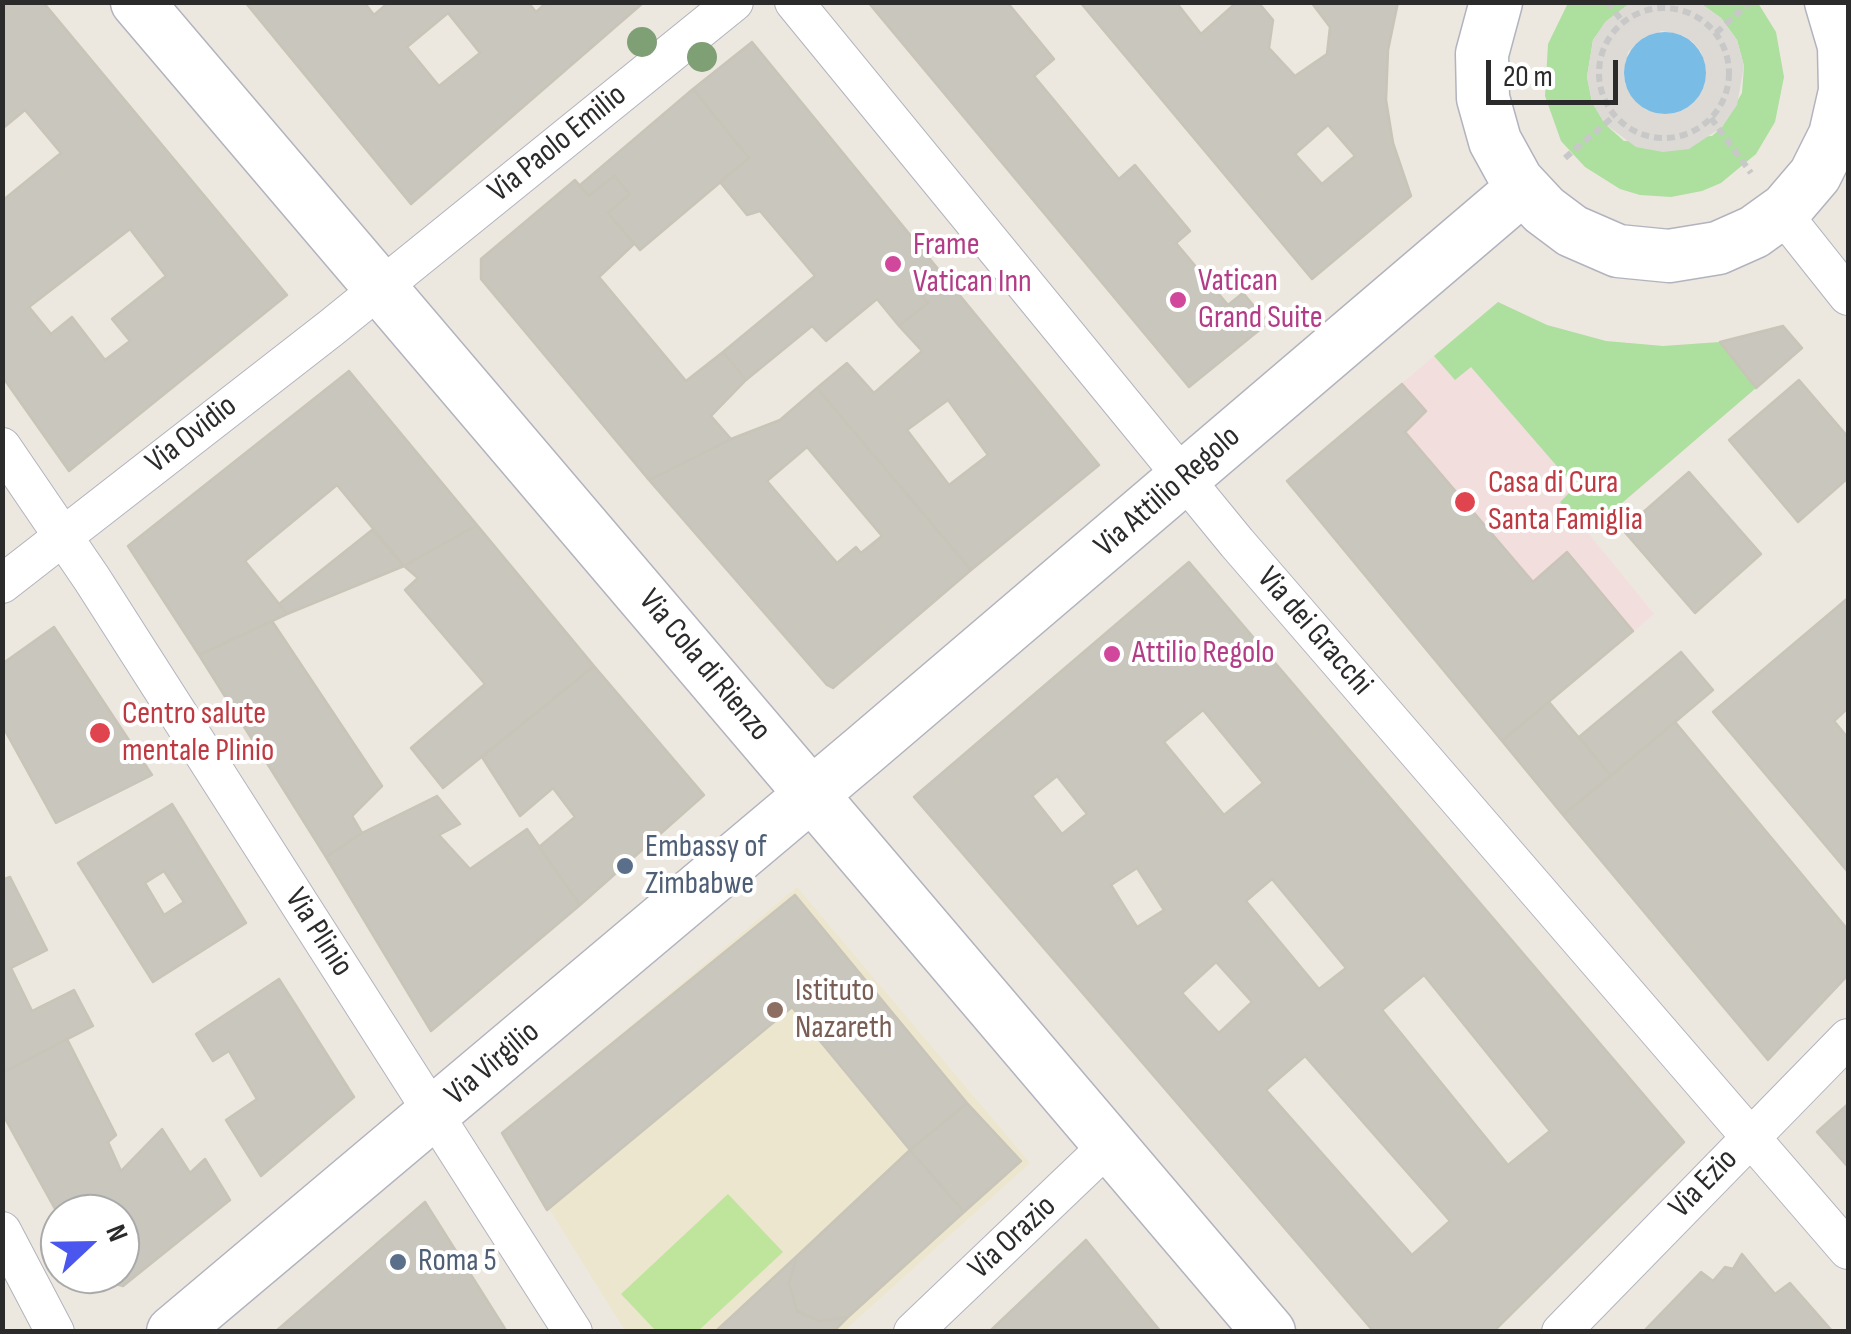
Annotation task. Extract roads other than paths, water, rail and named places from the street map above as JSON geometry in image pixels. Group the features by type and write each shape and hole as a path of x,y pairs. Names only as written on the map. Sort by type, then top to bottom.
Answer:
{"street":[{"name":"Via Cola di Rienzo","path":"138,2 1269,1332"},
{"name":"Via Paolo Emilio","path":"382,286 734,2"},
{"name":"Via dei Gracchi","path":"794,2 1183,479 1848,1250"},
{"path":"1496,2 1482,54 1484,98 1495,142 1523,188 1572,231 1618,250 1644,255 1681,255 1718,248 1754,232 1766,193"},
{"path":"1766,193 1815,175 1842,113 1844,46 1831,2"},
{"name":"Via Attilio Regolo","path":"812,794 1523,188"},
{"path":"1766,193 1848,296"},
{"name":"Via Ovidio","path":"2,584 382,286"},
{"name":"Via Plinio","path":"2,448 62,535 572,1332"},
{"name":"Via Virgilio","path":"173,1332 812,794"},
{"name":"Via Ezio","path":"1561,1332 1848,1038"},
{"name":"Via Orazio","path":"913,1332 1111,1144"},
{"path":"2,1232 55,1332"}],"water":[{"path":"1665,32 1681,35 1694,44 1703,57 1703,89 1694,102 1681,111 1665,114 1649,111 1636,102 1627,89 1624,73 1627,57 1636,44 1649,35"}],"place":[{"name":"Frame Vatican Inn","path":"893,264"},
{"name":"Vatican Grand Suite","path":"1178,300"},
{"name":"Casa di Cura Santa Famiglia","path":"1465,502"},
{"name":"Attilio Regolo","path":"1112,654"},
{"name":"Centro salute mentale Plinio","path":"100,733"},
{"name":"Embassy of Zimbabwe","path":"625,866"},
{"name":"Istituto Nazareth","path":"775,1010"},
{"name":"Roma 5","path":"398,1262"}]}
